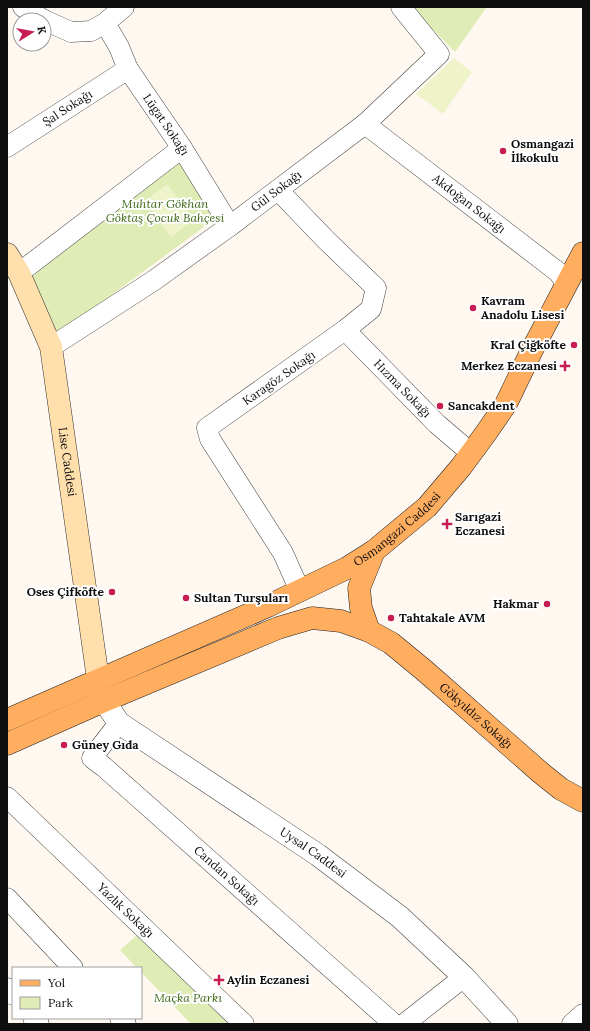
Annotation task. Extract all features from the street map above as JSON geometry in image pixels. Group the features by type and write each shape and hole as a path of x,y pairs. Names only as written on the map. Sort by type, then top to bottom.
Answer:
{"main road":[{"name":"Osmangazi Caddesi","path":"7,720 300,591 347,568 374,551 427,507 465,447 506,404 532,350 583,253"},
{"name":"Lise Caddesi","path":"7,254 19,273 51,347 98,679"},
{"path":"369,631 361,608 359,588 374,551"},
{"path":"7,744 104,701 284,626 312,618 341,622 369,631"},
{"name":"Gökyıldız Sokağı","path":"369,631 391,643 425,671 540,774 561,789 583,801"},
{"path":"98,679 104,701"}],"street":[{"path":"52,24 70,32 91,31 105,23 124,7"},
{"name":"Gül Sokağı","path":"51,347 154,281 278,190 365,124 439,54 401,7"},
{"name":"Lügat Sokağı","path":"105,23 119,47 128,69 182,148 230,226"},
{"name":"Şal Sokağı","path":"7,147 128,69"},
{"name":"Akdoğan Sokağı","path":"365,124 558,272 564,280 564,288"},
{"path":"19,273 182,148"},
{"name":"Karagöz Sokağı","path":"278,190 326,240 376,288 371,309 345,330 207,428 210,439 283,553 300,591"},
{"name":"Hızma Sokağı","path":"345,330 437,424 465,447"},
{"name":"Uysal Caddesi","path":"104,701 119,723 318,855 400,917 464,977 508,1024"},
{"name":"Candan Sokağı","path":"119,723 92,758 394,1024"},
{"name":"Yazlık Sokağı","path":"7,797 244,1024"},
{"path":"7,898 72,967"},
{"path":"404,1024 464,977"},
{"path":"572,1024 583,1014"}],"green space":[{"path":"411,7 487,7 455,52"},
{"path":"454,58 472,72 443,114 416,94"},
{"name":"Muhtar Gökhan Göktaş Çocuk Bahçesi","path":"178,155 216,218 53,338 26,277"},
{"path":"167,184 194,220 171,237 145,201"},
{"name":"Maçka Parkı","path":"143,930 235,1024 191,1024 142,973 142,967 136,967 120,950"}],"place":[{"name":"Osmangazi İlkokulu","path":"503,151"},
{"name":"Kavram Anadolu Lisesi","path":"473,308"},
{"name":"Kral Çiğköfte","path":"574,345"},
{"name":"Merkez Eczanesi","path":"565,366"},
{"name":"Sancakdent","path":"440,406"},
{"name":"Sarıgazi Eczanesi","path":"447,524"},
{"name":"Oses Çifköfte","path":"112,592"},
{"name":"Sultan Turşuları","path":"186,598"},
{"name":"Hakmar","path":"547,604"},
{"name":"Tahtakale AVM","path":"391,618"},
{"name":"Güney Gıda","path":"64,745"},
{"name":"Aylin Eczanesi","path":"219,980"}]}
